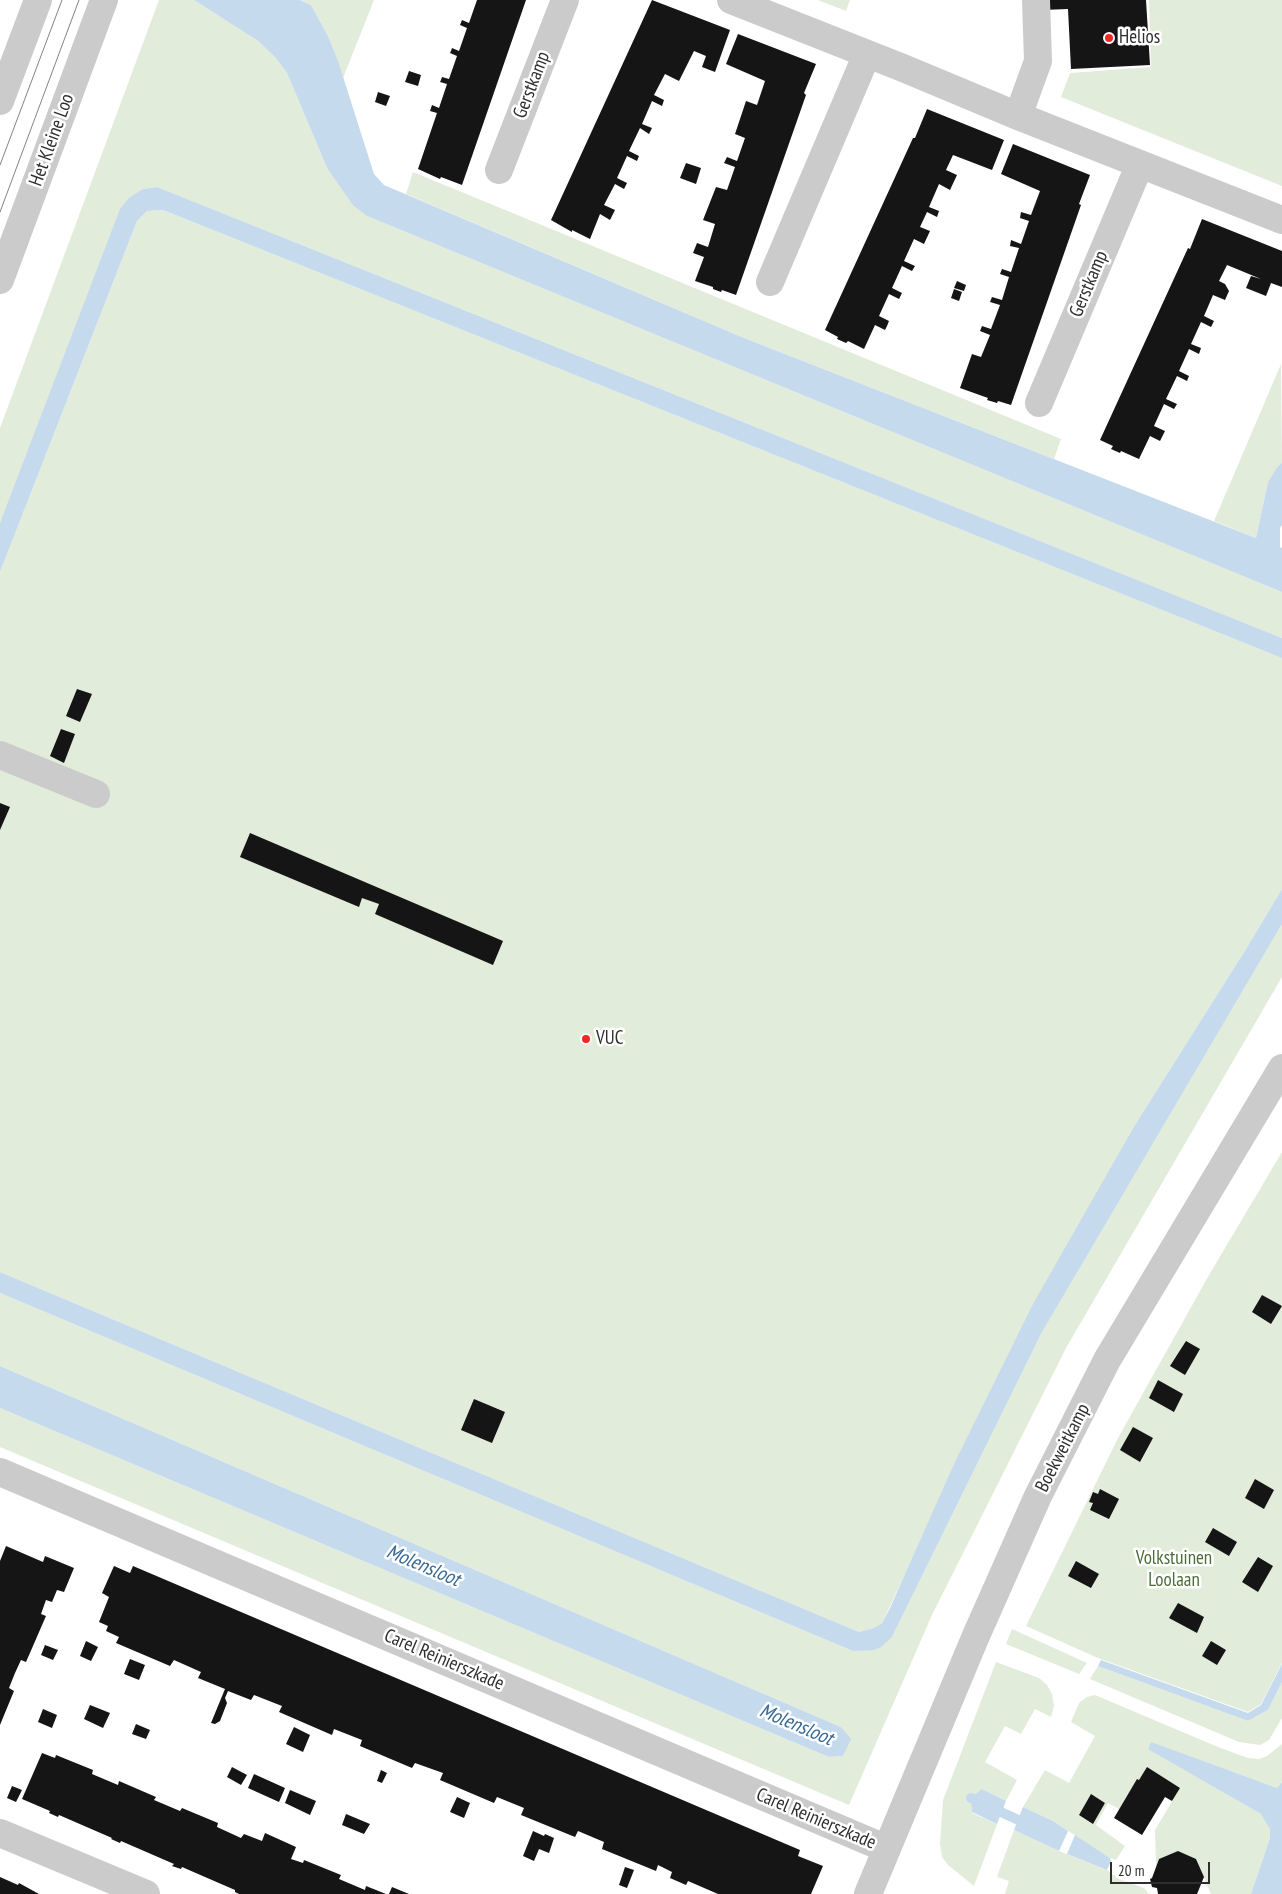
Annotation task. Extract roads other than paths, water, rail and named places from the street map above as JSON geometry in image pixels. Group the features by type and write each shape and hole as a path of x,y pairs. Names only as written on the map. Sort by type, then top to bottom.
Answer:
{"street":[{"path":"0,102 38,0"},
{"name":"Het Kleine Loo","path":"0,280 104,0"},
{"name":"Gerstkamp","path":"499,170 565,0"},
{"path":"731,0 1282,220"},
{"path":"1018,116 1038,61 1036,0"},
{"path":"770,282 868,54"},
{"name":"Gerstkamp","path":"1039,403 1140,164"},
{"path":"0,755 96,794"},
{"name":"Boekweitkamp","path":"868,1894 975,1638 1042,1487 1107,1360 1282,1068"},
{"name":"Carel Reinierszkade","path":"0,1472 887,1849"},
{"path":"0,1833 146,1894"}],"water":[{"path":"194,0 300,0 311,5 328,36 339,64 374,174 384,185 744,338 1256,538 1268,482 1277,467 1282,463 1280,547 1282,548 1282,592 367,216 353,205 327,168 287,73 275,57 258,41"},
{"path":"157,187 1282,638 1282,658 163,210 147,211 137,221 0,572 0,523 120,209 129,198 143,189"},
{"path":"1282,889 1282,924 1041,1334 892,1637 881,1647 874,1650 853,1651 0,1293 0,1272 859,1632 874,1628 882,1623 890,1608 954,1464 1033,1304 1135,1125"},
{"path":"0,1366 841,1727 851,1739 843,1756 829,1757 0,1408"},
{"path":"1101,1660 1248,1713 1261,1705 1282,1664 1282,1682 1268,1710 1248,1721 1098,1666"},
{"path":"1151,1742 1277,1788 1282,1782 1282,1894 1251,1894 1270,1838 1270,1829 1261,1814 1148,1749"},
{"path":"982,1789 1006,1801 997,1824 972,1812 971,1798"},
{"path":"1023,1807 1053,1821 1068,1831 1059,1851 1014,1830"},
{"path":"1075,1835 1110,1858 1111,1861 1107,1870 1067,1854"}],"waterway":[{"name":"Molensloot","path":"971,1798 1029,1825"}],"tram line":[{"path":"0,165 62,0"},
{"path":"0,212 79,0"}],"place":[{"name":"Helios","path":"1109,38"},
{"name":"VUC","path":"586,1039"}],"park label":[{"name":"Volkstuinen Loolaan","path":"1174,1570"}]}
